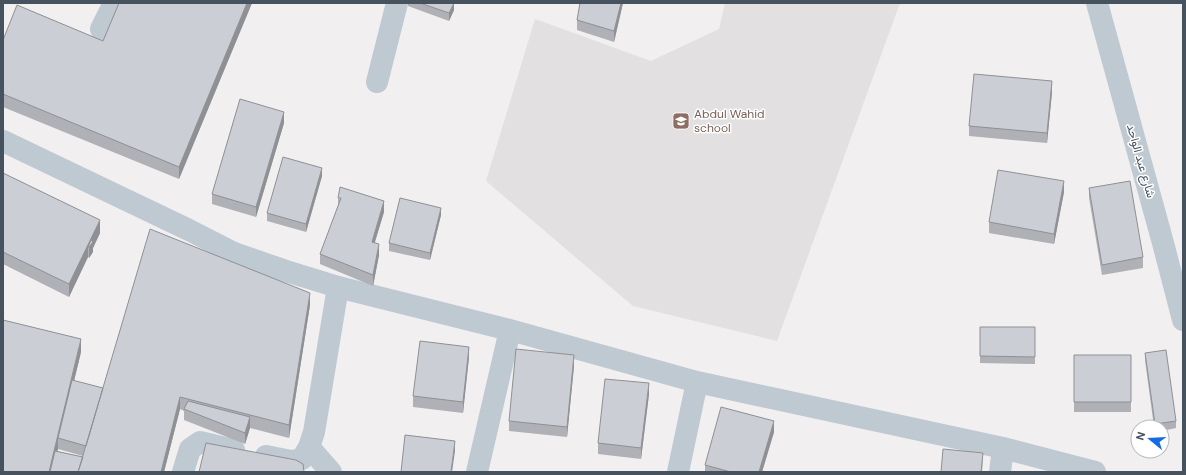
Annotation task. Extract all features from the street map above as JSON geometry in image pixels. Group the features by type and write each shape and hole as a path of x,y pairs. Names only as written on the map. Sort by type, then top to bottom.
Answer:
{"street":[{"path":"101,29 114,3"},
{"path":"377,82 397,3"},
{"name":"شارع عبد الواحد","path":"1097,3 1164,243 1183,320"},
{"path":"3,141 182,226 234,253 338,287 510,330 697,382 1003,448 1095,472"},
{"path":"183,472 190,449 200,442 212,446 291,461 302,459 310,448 314,432 338,287"},
{"path":"477,472 510,330"},
{"path":"678,472 697,382"},
{"path":"310,448 331,472"},
{"path":"1000,472 1003,448"}],"shaded area":[{"name":"Abdul Wahid school","path":"725,3 900,3 777,341 633,306 486,181 535,19 651,61 719,29"}],"building":[{"path":"119,3 247,3 179,167 3,94 3,40 17,5 103,41"},
{"path":"420,3 454,3 449,13"},
{"path":"580,3 621,3 614,31 577,20"},
{"path":"974,74 1052,81 1047,133 969,126"},
{"path":"240,99 284,112 256,207 212,194"},
{"path":"283,157 322,168 306,224 267,213"},
{"path":"998,170 1064,181 1054,234 989,222"},
{"path":"3,173 100,220 69,284 3,252"},
{"path":"1130,181 1143,257 1102,265 1089,188"},
{"path":"340,187 384,201 372,242 379,244 373,275 320,254 341,198 338,198"},
{"path":"400,198 441,208 430,253 389,243"},
{"path":"150,229 310,293 289,425 180,397 161,472 78,472"},
{"path":"91,240 93,242 88,247"},
{"path":"3,320 81,339 49,472 3,472"},
{"path":"980,327 1035,327 1035,357 980,356"},
{"path":"420,341 469,347 463,402 413,396"},
{"path":"516,349 574,355 567,427 509,421"},
{"path":"1166,350 1176,421 1170,422 1170,419 1154,419 1145,353"},
{"path":"1074,355 1131,355 1131,402 1074,402"},
{"path":"605,379 649,383 641,448 598,443"},
{"path":"72,380 103,388 86,446 58,438"},
{"path":"188,401 250,417 245,433 184,409"},
{"path":"721,407 774,421 759,472 731,472 705,465"},
{"path":"405,435 455,441 451,472 401,472"},
{"path":"206,443 296,460 303,464 304,472 199,472"},
{"path":"943,449 983,453 981,472 941,472"},
{"path":"55,451 83,457 78,472 50,472"}],"place":[{"name":"Abdul Wahid school","path":"681,121"}]}
